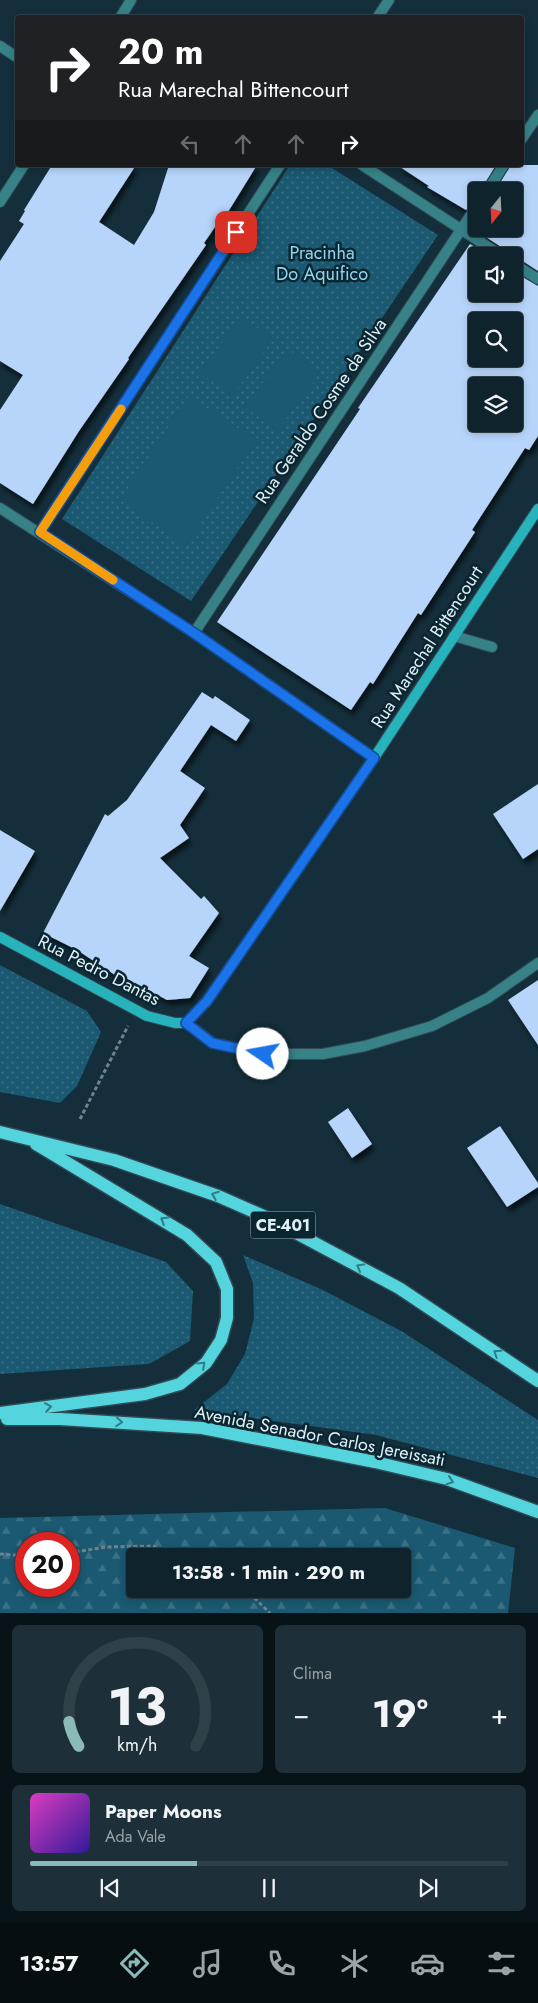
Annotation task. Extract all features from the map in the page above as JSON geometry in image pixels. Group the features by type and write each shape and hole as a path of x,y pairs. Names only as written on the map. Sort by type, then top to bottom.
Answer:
{"main road":[{"name":"Rua Marechal Bittencourt","path":"186,1023 207,1001 374,758 538,508"},
{"name":"Rua Pedro Dantas","path":"0,937 136,1010 159,1020 186,1023"},
{"name":"CE-401","path":"0,1132 65,1146 114,1160 218,1196 268,1218 399,1288 538,1380"},
{"path":"0,1413 145,1394 180,1384 206,1363 220,1340 227,1318 226,1289 216,1262 187,1235 27,1139"},
{"name":"Avenida Senador Carlos Jereissati","path":"0,1419 60,1418 202,1428 375,1462 447,1479 538,1512"}],"street":[{"path":"379,15 389,0"},
{"path":"121,15 128,1"},
{"path":"0,46 15,56"},
{"path":"524,136 538,115"},
{"path":"0,202 23,167"},
{"path":"40,532 279,167"},
{"path":"365,167 487,247"},
{"path":"493,182 503,167"},
{"name":"Rua Geraldo Cosme da Silva","path":"194,633 468,220"},
{"path":"523,270 538,279"},
{"path":"0,508 194,633 374,758"},
{"path":"454,636 492,647"},
{"path":"186,1023 212,1043 263,1054 323,1054 365,1046 432,1026 488,998 538,963"}],"path":[{"path":"80,1119 136,1010"},
{"path":"80,1551 106,1547 153,1546 160,1548"},
{"path":"0,1554 15,1555"},
{"path":"254,1598 270,1613"}],"green space":[{"name":"Pracinha Do Aquifico","path":"289,167 330,167 438,235 191,601 62,519"},
{"path":"241,316 273,339 232,396 200,373"},
{"path":"288,349 320,373 278,430 245,407"},
{"path":"189,396 256,440 186,546 120,500"},
{"path":"0,965 87,1011 101,1032 77,1086 60,1103 0,1092"},
{"path":"0,1204 166,1262 193,1291 190,1341 149,1364 0,1374"},
{"path":"243,1255 325,1291 403,1332 538,1420 538,1478 376,1435 194,1410 227,1384 245,1354 254,1318 253,1283"},
{"path":"385,1508 515,1548 508,1613 0,1613 0,1518"}],"building":[{"path":"538,165 538,271 523,261 523,247 501,247 487,238 523,237 523,182 501,182 510,167"},
{"path":"51,167 135,167 99,222 134,245 154,212 168,167 256,167 228,212 226,211 204,243 206,245 79,431 33,504 0,483 0,410 23,375 0,361 0,261 24,224 19,221"},
{"path":"400,167 495,167 486,182 468,182 468,207 466,210 427,187 429,186"},
{"path":"470,244 475,247 468,247 468,302 523,302 523,277 538,286 538,436 529,450 525,448 472,530 475,532 421,615 418,613 373,684 370,682 351,710 217,622 360,409 358,408"},
{"path":"202,692 213,699 215,696 250,720 236,741 211,725 180,771 205,788 180,825 189,838 160,858 201,899 204,896 219,913 189,956 209,968 190,998 167,1000 116,973 115,975 77,950 43,933 105,814 108,816 127,800"},
{"path":"538,784 538,849 523,859 493,814"},
{"path":"0,830 35,851 0,911"},
{"path":"538,980 538,1045 508,1000"},
{"path":"348,1108 372,1144 352,1158 328,1122"},
{"path":"500,1126 538,1183 538,1187 507,1207 467,1148"}],"slow traffic":[{"path":"113,580 40,532 121,409"}],"route":[{"path":"236,232 40,532 194,633 374,758 207,1001 186,1023 212,1043 263,1054"}]}
